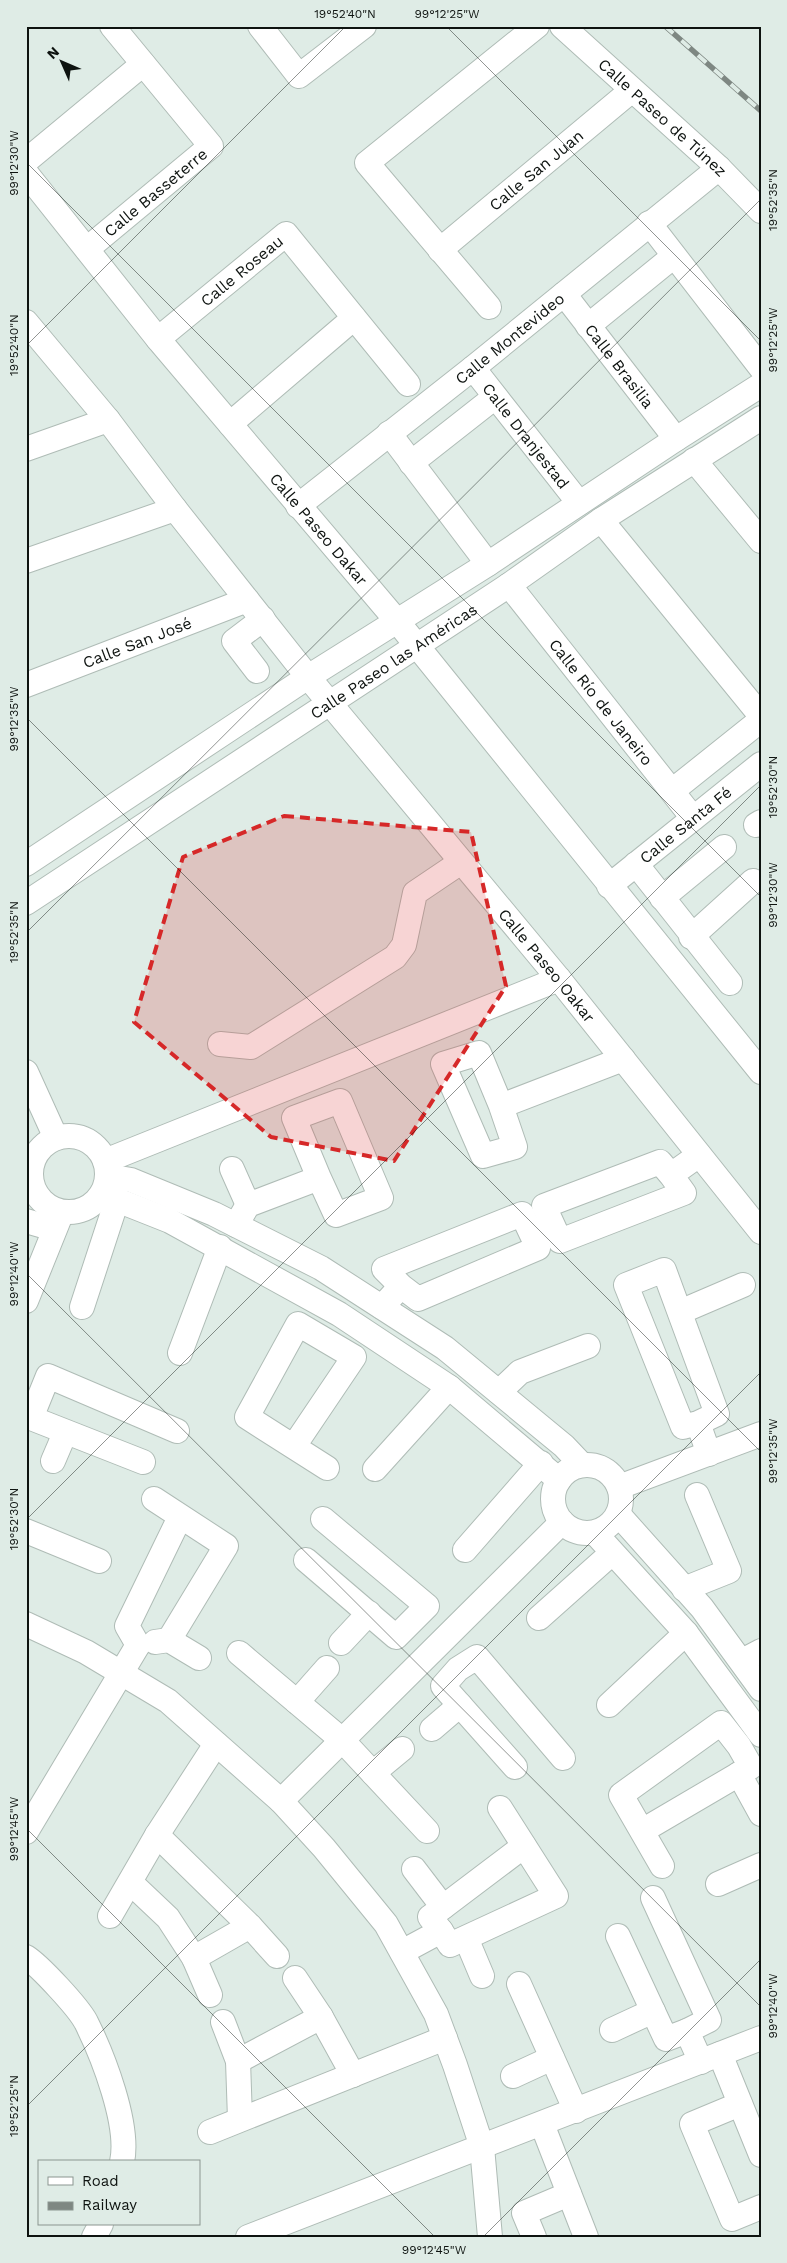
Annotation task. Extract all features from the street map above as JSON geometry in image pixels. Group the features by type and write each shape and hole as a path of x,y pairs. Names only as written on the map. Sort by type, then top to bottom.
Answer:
{"street":[{"name":"Calle Basseterre","path":"87,249 211,146 112,26"},
{"path":"260,26 299,76 364,26"},
{"path":"489,307 367,163 537,26"},
{"name":"Calle Paseo de Túnez","path":"562,26 719,168 761,211"},
{"path":"26,161 143,64"},
{"name":"Calle San Juan","path":"440,250 632,90"},
{"name":"Calle Montevideo","path":"298,506 719,168"},
{"name":"Calle Paseo Dakar","path":"26,174 158,339 397,621 609,886"},
{"path":"649,223 761,368"},
{"name":"Calle Roseau","path":"158,339 286,234 408,384"},
{"path":"588,326 674,256"},
{"name":"Calle Brasilia","path":"564,294 676,439"},
{"path":"230,424 354,318"},
{"path":"28,327 108,420 175,509 329,702"},
{"name":"Calle Dranjestad","path":"472,368 579,503"},
{"name":"Calle Paseo las Américas","path":"26,864 308,676 488,564 761,385"},
{"path":"412,463 495,397"},
{"name":"Calle Paseo las Américas","path":"26,903 508,585 601,520 761,418"},
{"path":"26,449 108,420"},
{"path":"389,434 488,564"},
{"path":"694,460 761,540"},
{"path":"26,561 175,509"},
{"path":"601,520 761,718 672,791"},
{"name":"Calle Río de Janeiro","path":"508,585 693,818"},
{"name":"Calle San José","path":"26,685 247,600"},
{"path":"257,671 234,641 262,619"},
{"name":"Calle Paseo Oakar","path":"329,702 559,979 761,1232"},
{"name":"Calle Santa Fé","path":"609,886 761,764"},
{"path":"662,898 724,847"},
{"path":"220,1044 251,1047 395,957 404,945 415,893 461,862"},
{"path":"636,864 730,983"},
{"path":"692,937 753,881"},
{"path":"609,886 761,1072"},
{"path":"26,1221 58,1220 84,1210 93,1204 108,1183 559,979"},
{"path":"501,1106 623,1059"},
{"path":"26,1072 36,1151 32,1183 36,1193 58,1220"},
{"path":"340,1101 381,1198 336,1215 319,1178 294,1118 340,1101"},
{"path":"36,1151 65,1136 83,1138 98,1148 108,1183 82,1307"},
{"path":"671,1174 699,1155"},
{"path":"660,1162 671,1174 684,1193 560,1241 544,1206 660,1162"},
{"path":"232,1169 242,1215"},
{"path":"242,1215 319,1178"},
{"path":"108,1183 131,1180 242,1215 446,1348 564,1446 582,1465"},
{"path":"108,1183 170,1221 339,1314 449,1387 559,1480"},
{"path":"522,1214 538,1248 418,1299 401,1286 384,1269 522,1214"},
{"path":"26,1301 58,1220"},
{"path":"180,1352 220,1247"},
{"path":"664,1270 717,1414 698,1423 683,1427 626,1285 664,1270"},
{"path":"680,1312 743,1285"},
{"path":"382,1307 401,1286"},
{"path":"322,1338 339,1314"},
{"path":"294,1446 354,1357 298,1324 248,1417 326,1468"},
{"path":"499,1392 520,1372 588,1346"},
{"path":"143,1462 65,1433 31,1418 32,1392 48,1376 176,1430"},
{"path":"375,1469 449,1387"},
{"path":"698,1423 709,1454"},
{"path":"53,1461 65,1433"},
{"path":"619,1487 761,1434"},
{"path":"465,1550 541,1463"},
{"path":"582,1465 601,1468 608,1472 619,1487 621,1505 618,1514 605,1529 595,1532 577,1532 562,1522 554,1506 553,1497 559,1480 574,1468 582,1465"},
{"path":"684,1589 728,1571 697,1495"},
{"path":"154,1499 226,1546 169,1640"},
{"path":"618,1514 684,1589 751,1656 761,1689"},
{"path":"138,1645 126,1626 180,1517"},
{"path":"306,1560 396,1637 426,1606 324,1520"},
{"path":"281,1800 562,1522"},
{"path":"26,1530 99,1561"},
{"path":"595,1532 686,1633 760,1733 739,1746"},
{"path":"539,1618 612,1553"},
{"path":"341,1643 369,1613"},
{"path":"413,1620 438,1645 458,1669"},
{"path":"26,1624 86,1652 168,1701 281,1800 324,1848 386,1924 436,2014 482,2146 490,2237"},
{"path":"609,1705 686,1633"},
{"path":"138,1645 169,1640 199,1658"},
{"path":"26,1832 123,1674 138,1645"},
{"path":"239,1653 342,1740 427,1832"},
{"path":"515,1767 443,1686 458,1669 477,1657 563,1758"},
{"path":"297,1702 327,1668"},
{"path":"432,1729 460,1705"},
{"path":"642,1831 751,1767 739,1746 721,1723 621,1795 662,1866"},
{"path":"110,1916 156,1835 216,1744"},
{"path":"373,1773 402,1749"},
{"path":"739,1774 761,1814"},
{"path":"500,1808 556,1896 450,1945 430,1918 524,1846"},
{"path":"156,1835 250,1926 277,1956"},
{"path":"718,1884 761,1866"},
{"path":"414,1869 444,1907"},
{"path":"130,1883 168,1918 194,1958 210,1994"},
{"path":"618,1936 666,2039 709,2020 653,1898"},
{"path":"194,1958 250,1926"},
{"path":"402,1952 441,1931"},
{"path":"466,1938 482,1976"},
{"path":"26,1957 37,1964 85,2020 111,2081 125,2148 122,2160"},
{"path":"295,1978 321,2017 353,2075"},
{"path":"519,1984 576,2111"},
{"path":"612,2030 653,2011"},
{"path":"238,2061 321,2017"},
{"path":"223,2022 238,2061 240,2120"},
{"path":"687,2031 710,2058 740,2104 761,2155"},
{"path":"210,2132 445,2038"},
{"path":"248,2237 761,2038"},
{"path":"513,2076 552,2058"},
{"path":"740,2104 692,2124 732,2219 761,2207"},
{"path":"542,2124 586,2237"},
{"path":"534,2237 524,2213 569,2194"}],"highlighted area":[{"path":"284,816 471,832 506,986 394,1161 271,1137 134,1022 183,857"}],"railway":[{"path":"665,26 761,111"}]}
